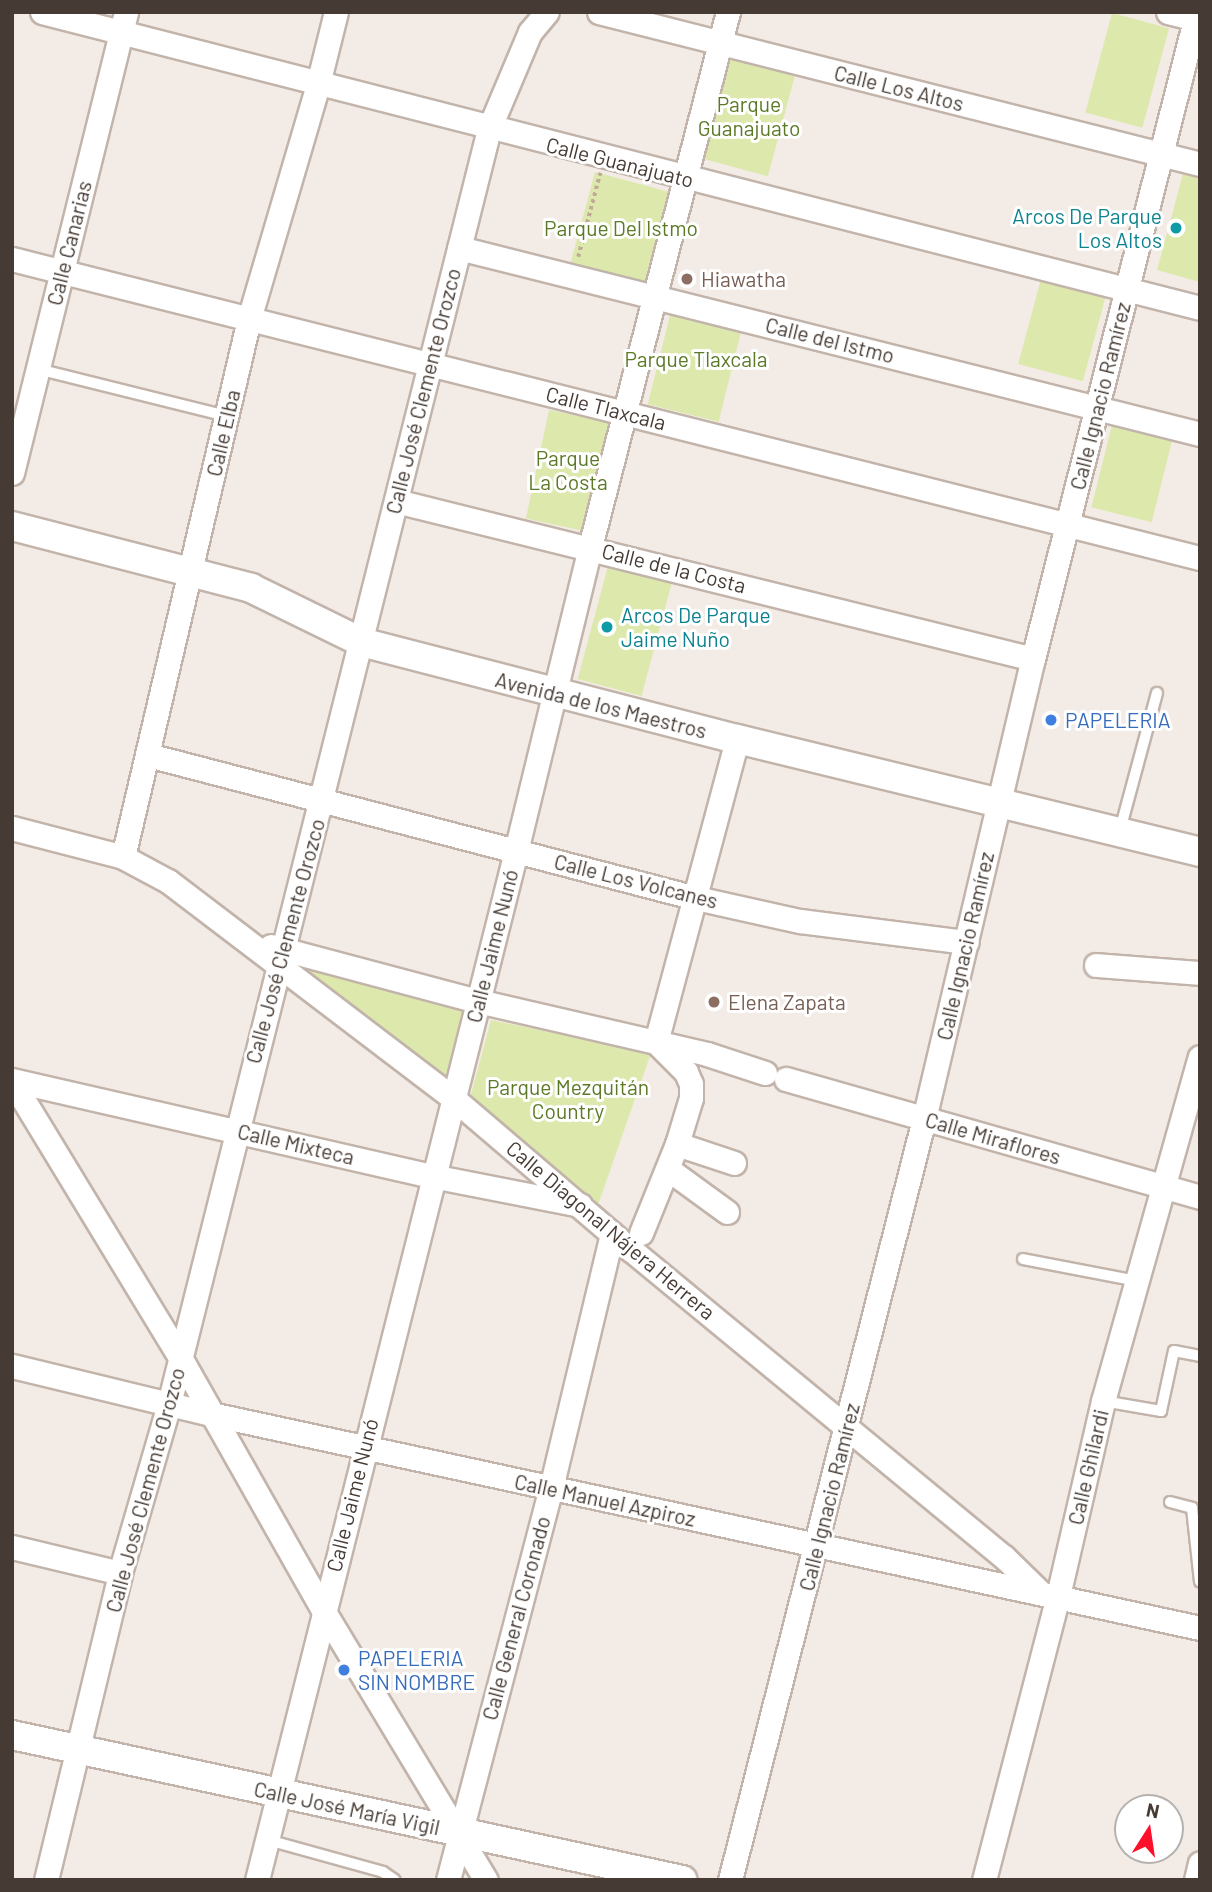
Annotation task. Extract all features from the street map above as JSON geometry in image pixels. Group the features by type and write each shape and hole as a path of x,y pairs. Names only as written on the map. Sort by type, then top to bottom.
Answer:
{"street":[{"name":"Calle Guanajuato","path":"42,12 123,22 318,84 1200,308"},
{"name":"Calle Elba","path":"123,857 192,572 249,319 318,84 336,12"},
{"name":"Calle José Clemente Orozco","path":"46,1880 120,1573 181,1359 236,1130 322,799 489,129 530,33 547,12"},
{"name":"Calle Los Altos","path":"599,12 1200,164"},
{"name":"Calle Jaime Nunó","path":"257,1880 590,547 728,12"},
{"path":"1168,12 1197,17"},
{"name":"Calle Ignacio Ramírez","path":"730,1880 924,1119 1033,659 1197,17"},
{"name":"Calle Canarias","path":"12,473 123,22"},
{"name":"Calle del Istmo","path":"459,248 656,295 1200,435"},
{"name":"Calle Tlaxcala","path":"12,259 1200,558"},
{"name":"Calle de la Costa","path":"396,501 1033,659"},
{"name":"Avenida de los Maestros","path":"12,526 251,588 360,642 737,740 1200,852"},
{"path":"656,1042 737,740"},
{"name":"Calle Los Volcanes","path":"148,755 696,898 800,920 967,942"},
{"name":"Calle Diagonal Nájera Herrera","path":"12,828 123,857 168,881 244,939 281,958 1049,1594"},
{"path":"281,958 656,1042 686,1072 691,1084 691,1098 668,1169 641,1233"},
{"path":"1096,965 1200,973"},
{"name":"Calle Miraflores","path":"656,1042 707,1054 1200,1197"},
{"name":"Calle Ghilardi","path":"984,1880 1049,1594 1166,1187 1200,1057"},
{"path":"12,1080 181,1359 323,1610 486,1880"},
{"name":"Calle Mixteca","path":"12,1080 432,1176 582,1205"},
{"path":"677,1144 734,1163"},
{"path":"668,1169 727,1212"},
{"name":"Calle General Coronado","path":"447,1880 551,1488 612,1234"},
{"name":"Calle Manuel Azpiroz","path":"12,1366 211,1414 1200,1628"},
{"path":"12,1548 120,1573"},
{"name":"Calle José María Vigil","path":"12,1735 682,1880"},
{"path":"1196,1880 1200,1863"}],"lane":[{"path":"38,369 227,416"},
{"path":"1119,832 1157,693"},
{"path":"1023,1259 1137,1281"},
{"path":"1103,1401 1161,1411 1174,1350 1200,1356"},
{"path":"1170,1502 1192,1508 1200,1582"},
{"path":"268,1840 383,1872 395,1880"}],"path":[{"path":"573,275 604,158"}],"green space":[{"path":"1112,13 1169,28 1142,128 1085,112"},
{"name":"Parque Guanajuato","path":"729,55 796,73 768,176 701,158"},
{"name":"Parque Del Istmo","path":"595,172 672,193 648,284 570,264"},
{"path":"1183,174 1200,179 1200,282 1157,270"},
{"path":"1041,279 1106,296 1083,381 1018,364"},
{"name":"Parque Tlaxcala","path":"671,311 742,329 719,422 648,404"},
{"name":"Parque La Costa","path":"549,410 612,423 589,532 526,519"},
{"path":"1113,421 1173,436 1152,522 1091,507"},
{"path":"608,566 672,583 641,696 578,679"},
{"name":"Parque Mezquitán Country","path":"287,959 466,1011 449,1085"},
{"name":"Parque Mezquitán Country","path":"491,1020 651,1053 598,1205 470,1098"}],"place":[{"name":"Arcos De Parque Los Altos","path":"1176,228"},
{"name":"Hiawatha","path":"687,279"},
{"name":"Arcos De Parque Jaime Nuño","path":"607,627"},
{"name":"PAPELERIA","path":"1051,720"},
{"name":"Elena Zapata","path":"714,1002"},
{"name":"PAPELERIA SIN NOMBRE","path":"344,1670"}]}
